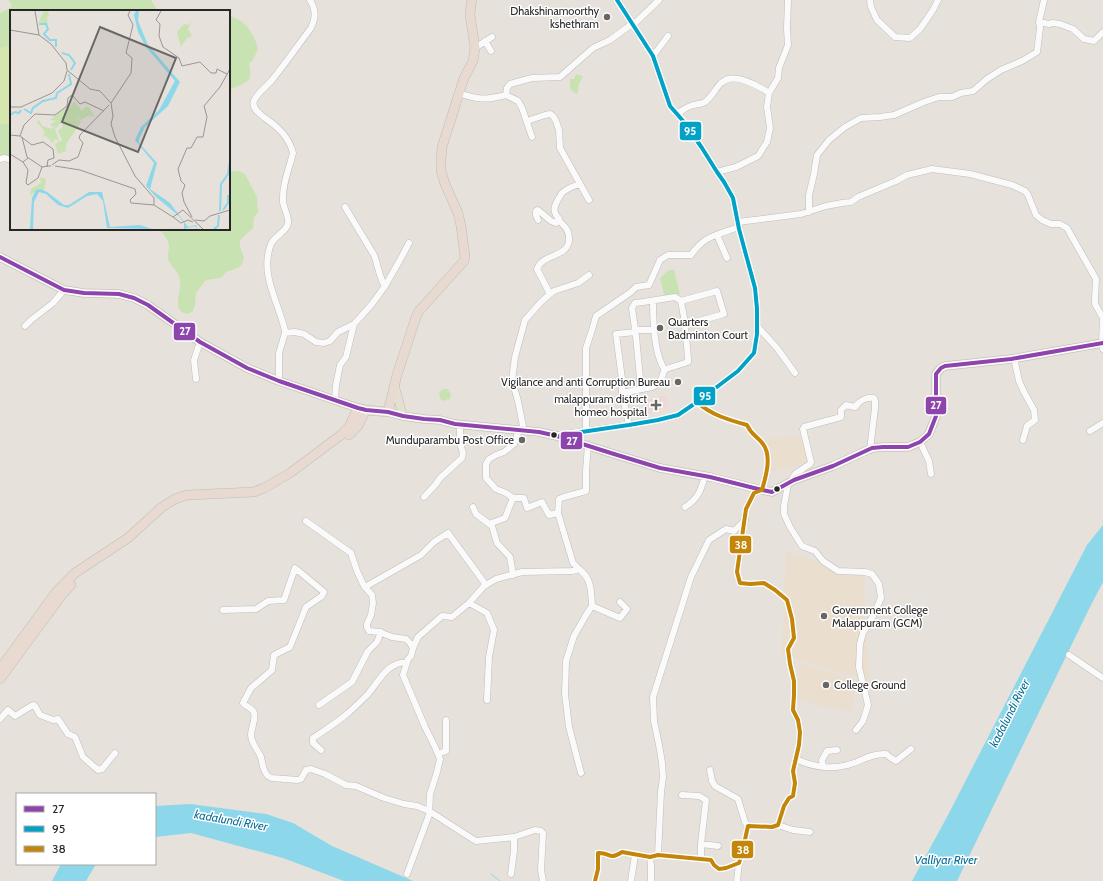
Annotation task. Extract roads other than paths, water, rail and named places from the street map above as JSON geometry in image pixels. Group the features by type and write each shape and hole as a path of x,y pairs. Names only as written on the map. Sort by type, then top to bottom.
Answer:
{"highway":[{"path":"0,679 61,596 78,578 131,543 166,511 177,504 187,501 254,497 265,494 290,480 350,434 362,409 388,412 409,338 419,311 464,261 465,256 459,219 441,171 441,160 442,147 459,93 464,78 473,61 475,48 470,14 472,0"},
{"path":"0,669 57,590 75,573 128,538 162,507 187,495 254,492 264,488 290,473 353,426"}],"main road":[{"path":"0,257 64,290 84,293 119,294 134,298 148,305 200,342 247,368 335,401 362,409"},
{"path":"388,412 403,416 557,436 660,468 705,476 772,492 789,483 870,450 883,447 908,447 920,442 929,434 936,416 936,374 945,366 1103,345"},
{"path":"395,387 403,416"},
{"path":"348,405 353,426 377,411"}],"street":[{"path":"279,381 279,353 285,334 284,325 270,284 267,264 271,244 286,228 288,223 283,203 284,189 293,153 286,136 279,128 255,109 253,104 256,96 271,81 311,28 315,20 315,13 310,0"},
{"path":"557,436 658,420 678,415 738,372 754,353 757,334 755,288 732,198 724,182 702,148 670,106 653,56 632,25 618,0"},
{"path":"506,94 507,88 510,84 532,78 560,77 593,48 610,40 632,25 659,0"},
{"path":"717,172 736,167 758,156 767,142 770,128 767,107 769,93 778,78 788,45 788,0"},
{"path":"870,0 871,7 878,20 895,37 910,38 920,29 938,0"},
{"path":"809,212 809,195 817,154 829,140 845,127 861,118 894,115 939,97 952,97 961,93 973,91 1001,70 1022,61 1037,52 1040,28 1039,22 1044,0"},
{"path":"1039,22 1060,24 1073,29 1084,39 1094,41 1103,32"},
{"path":"653,56 668,36"},
{"path":"475,48 492,37"},
{"path":"485,41 491,51"},
{"path":"677,114 687,108 703,103 710,98 713,91 722,82 731,78 753,84 769,93"},
{"path":"459,93 471,98 481,99 491,99 506,94 518,100 532,137"},
{"path":"526,121 550,114 553,116 559,130 560,148 589,200"},
{"path":"0,159 5,158 10,160"},
{"path":"586,431 586,348 596,316 636,287 649,285 660,260 668,255 691,255 702,242 738,225 809,212 826,206 851,202 908,175 932,169 970,174 1012,185 1025,191 1036,215 1042,220 1051,224 1060,224 1067,228 1100,278 1095,304 1102,318 1103,345"},
{"path":"550,294 537,269 538,266 548,258 562,252 569,244 570,239 566,227 558,220 556,216 554,206 561,193 580,184"},
{"path":"345,207 374,255 385,286"},
{"path":"538,220 536,211 538,210 551,221 556,223 558,220"},
{"path":"717,234 727,258"},
{"path":"285,334 295,332 304,334 316,342 324,343 330,341 338,332 354,324 372,304 385,286 409,242"},
{"path":"558,513 549,515 542,502 527,508 524,498 513,498 496,489 486,478 486,464 489,459 504,452 514,444 519,430 523,426 512,380 515,357 525,320 541,302 554,291 578,283 589,275"},
{"path":"25,326 53,303 64,290"},
{"path":"681,301 717,291 724,314 685,325"},
{"path":"622,392 641,389 652,387 660,383 665,370 688,362 685,325 681,301 675,297 635,303 632,308 641,389"},
{"path":"653,301 654,330 662,366 665,370"},
{"path":"335,401 340,365 346,356 354,324"},
{"path":"757,326 777,348 795,373"},
{"path":"629,425 622,392 622,379 616,334 654,330"},
{"path":"196,379 194,360 200,342"},
{"path":"1014,358 1019,381 1034,410 1035,420 1027,426 1023,440"},
{"path":"856,730 863,721 868,705 859,667 860,644 862,632 873,616 881,598 879,584 872,574 865,572 838,571 823,561 815,551 802,546 784,514 784,506 789,483 795,474 811,462 803,429 804,427 841,417 841,410 846,405 855,407 857,403 866,398 874,398 875,408 870,450"},
{"path":"697,402 703,408 722,418 747,425 750,432 762,442 766,450 766,477 762,490 754,493 746,509 738,572 740,583 764,583 787,600 792,619 794,638 788,649 794,681 792,710 798,720 800,732 794,772 795,783 793,796 789,798 784,806 778,825"},
{"path":"1090,431 1103,423"},
{"path":"424,497 440,478 462,458 463,453 460,443 460,424"},
{"path":"920,442 929,461 931,474"},
{"path":"581,773 569,727 565,694 566,661 574,636 592,606 590,584 585,574 573,563 558,513 559,499 586,491 588,445"},
{"path":"685,507 692,503 701,489 705,476"},
{"path":"489,524 505,518 513,498"},
{"path":"473,507 476,514 492,526 497,543 510,557 513,575"},
{"path":"658,855 663,776 654,720 653,697 691,577 709,540 726,529 734,531 745,520"},
{"path":"306,521 351,553 357,571 365,587 372,595 372,610 367,627 369,631 381,632 392,637 406,639 410,642 413,648"},
{"path":"365,587 420,556 434,542 448,533 484,584"},
{"path":"223,610 256,610 268,601 284,600 295,568 324,592 322,596 306,607 290,647 274,654 272,670 251,688 243,703 253,711 254,714 251,734 254,746 258,752 266,774 272,778 298,780 301,779 306,770 311,769 384,798 404,804 418,806 429,811 476,841 514,837 539,830 543,832 541,870 543,881"},
{"path":"407,874 428,815 430,794 438,772 440,759 403,675 418,637 442,616 452,617 469,603 484,584 522,572 572,571 579,569"},
{"path":"592,606 620,618 627,609 620,602"},
{"path":"469,603 487,613 494,630 489,657 487,700"},
{"path":"319,705 352,682 368,651 377,642 381,632"},
{"path":"1069,655 1103,678"},
{"path":"321,750 313,743 313,738 347,714 369,694 382,675 391,667 400,662 407,662"},
{"path":"0,719 8,710 15,716 33,705 40,715 53,720 58,719 68,734 74,737 83,757 98,770 102,769 115,754"},
{"path":"438,754 446,751 446,720"},
{"path":"796,759 806,764 833,768 880,753 886,754 896,761 911,749"},
{"path":"823,766 822,760 827,751 837,750"},
{"path":"710,770 714,786 738,799 745,822 748,826 744,846 738,863 737,881"},
{"path":"682,795 699,796 706,800 701,844 701,859"},
{"path":"748,826 772,827 778,825 793,830 810,832"},
{"path":"511,874 514,852 514,837"},
{"path":"701,844 718,846"},
{"path":"595,881 598,869 598,853 601,852 613,857 622,852 650,857 658,855 711,860 719,869 738,863"},
{"path":"631,881 635,855"},
{"path":"650,857 651,881"}],"water":[{"name":"Valliyar River","path":"1103,525 1103,582 957,881 912,881 947,817 1087,545"},
{"name":"kadalundi River","path":"190,804 266,814 293,823 332,846 413,881 344,881 283,858 191,833 156,837 156,806"},
{"path":"60,865 95,865 86,881 52,881"}],"waterway":[{"path":"491,874 500,881"}],"place":[{"name":"Dhakshinamoorthy kshethram","path":"607,17"},
{"name":"Quarters Badminton Court","path":"660,328"},
{"name":"Vigilance and anti Corruption Bureau","path":"678,382"},
{"name":"malappuram district homeo hospital","path":"656,405"},
{"name":"Munduparambu Post Office","path":"522,440"},
{"name":"Government College Malappuram (GCM)","path":"824,616"},
{"name":"College Ground","path":"826,685"}]}
